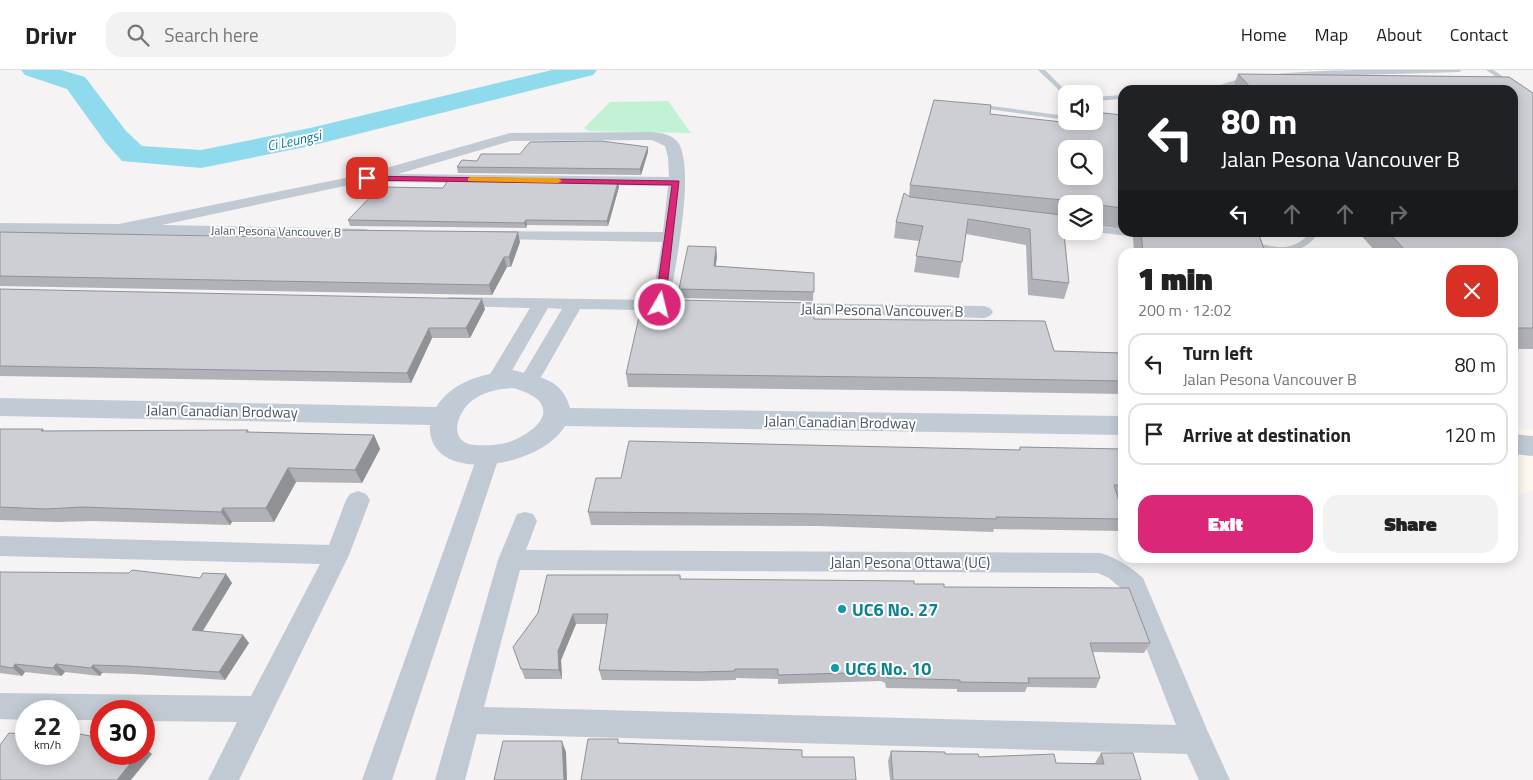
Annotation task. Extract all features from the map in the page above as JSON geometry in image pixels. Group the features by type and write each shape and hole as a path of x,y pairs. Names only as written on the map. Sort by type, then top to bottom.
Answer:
{"street":[{"name":"Jalan Pesona Vancouver B","path":"124,228 367,178 510,137 652,136 664,138 671,145 677,160 676,182 660,305"},
{"name":"Jalan Pesona Vancouver B","path":"367,178 676,182"},
{"name":"Jalan Pesona Vancouver B","path":"0,228 382,232"},
{"path":"471,234 669,237"},
{"path":"434,301 719,306"},
{"path":"496,381 542,303"},
{"path":"530,381 574,303"},
{"name":"Jalan Pesona Vancouver B","path":"768,307 984,312"},
{"path":"514,379 530,381 543,386 553,395 557,405 557,417 550,429 539,440 524,449 488,457 470,455 455,449 445,440 441,428 444,416 451,404 463,394 496,381 514,379"},
{"name":"Jalan Canadian Brodway","path":"0,407 444,416"},
{"name":"Jalan Canadian Brodway","path":"557,417 1118,426"},
{"path":"1518,445 1533,446"},
{"path":"378,780 488,457"},
{"path":"223,780 337,555 358,500"},
{"path":"450,780 510,560 525,521"},
{"path":"0,546 337,555"},
{"name":"Jalan Pesona Ottawa (UC)","path":"510,560 1101,563 1118,570 1134,585 1196,740 1215,780"},
{"path":"0,706 258,709"},
{"path":"467,720 1196,740"}],"lane":[{"path":"1041,70 1058,86"},
{"path":"1220,85 1286,72 1459,70"},
{"path":"1490,70 1513,85"},
{"path":"1518,88 1533,98"},
{"path":"1103,98 1118,97"},
{"path":"968,105 1058,117"},
{"path":"1103,230 1118,232"},
{"path":"1300,248 1311,237"},
{"path":"1236,244 1270,248"}],"shaded area":[{"path":"1518,429 1533,430 1533,490 1518,495"}],"green space":[{"path":"668,101 691,133 589,131 584,128 610,102"}],"building":[{"path":"1238,74 1509,77 1533,93 1533,328 1518,328 1518,248 1403,248 1393,237 1518,237 1518,85 1248,85"},
{"path":"934,100 991,105 990,114 1058,122 1058,130 1103,130 1103,113 1118,115 1118,207 1103,205 1103,195 1058,195 1058,200 910,185"},
{"path":"601,141 648,147 640,169 457,167 462,160 477,161 481,154 520,154 530,142"},
{"path":"449,179 618,182 607,221 526,220 524,223 348,220 380,187 443,188"},
{"path":"904,193 910,197 1058,215 1058,240 1065,240 1069,283 1032,279 1030,229 968,219 962,262 916,256 923,226 896,222"},
{"path":"334,230 518,232 509,257 504,257 489,285 0,276 0,232 325,238"},
{"path":"1142,237 1260,237 1264,248 1143,248"},
{"path":"688,246 716,247 714,266 814,273 814,292 679,289"},
{"path":"0,289 482,299 466,328 429,328 407,373 0,366"},
{"path":"676,300 814,303 814,319 1045,321 1054,351 1118,353 1118,381 626,374 639,317 672,317"},
{"path":"0,429 43,429 41,431 248,430 246,432 374,435 355,470 288,468 266,508 223,508 221,512 82,507 46,509 0,507"},
{"path":"629,441 1020,450 1020,447 1118,449 1118,485 1114,485 1118,498 1118,519 996,517 997,519 819,514 588,512 596,478 621,478"},
{"path":"132,570 200,578 203,573 226,574 192,630 243,635 219,672 93,665 91,668 56,664 53,668 15,664 13,668 0,666 0,572 129,573"},
{"path":"547,575 680,575 680,579 914,581 914,584 944,584 944,587 1129,588 1150,643 1090,643 1100,678 1028,678 1029,683 888,678 887,674 883,672 778,675 778,669 735,669 735,671 699,672 599,670 608,614 573,614 558,651 559,670 521,669 513,647 538,613"},
{"path":"9,733 15,733 15,765 80,765 80,734 90,736 90,765 129,765 117,780 0,780 0,745"},
{"path":"588,739 618,739 618,743 802,750 802,757 854,757 856,780 581,780"},
{"path":"503,741 562,741 564,780 494,780"},
{"path":"891,751 978,754 979,757 1054,754 1056,763 1104,764 1101,753 1133,753 1141,780 893,780"}],"waterway":[{"name":"Ci Leungsi","path":"34,70 76,83 116,137 133,155 201,159 310,137 584,70"}],"slow traffic":[{"path":"471,179 558,181"}],"place":[{"name":"UC6 No. 27","path":"842,609"},
{"name":"UC6 No. 10","path":"835,668"}],"route":[{"path":"367,178 676,182 660,305"}]}
